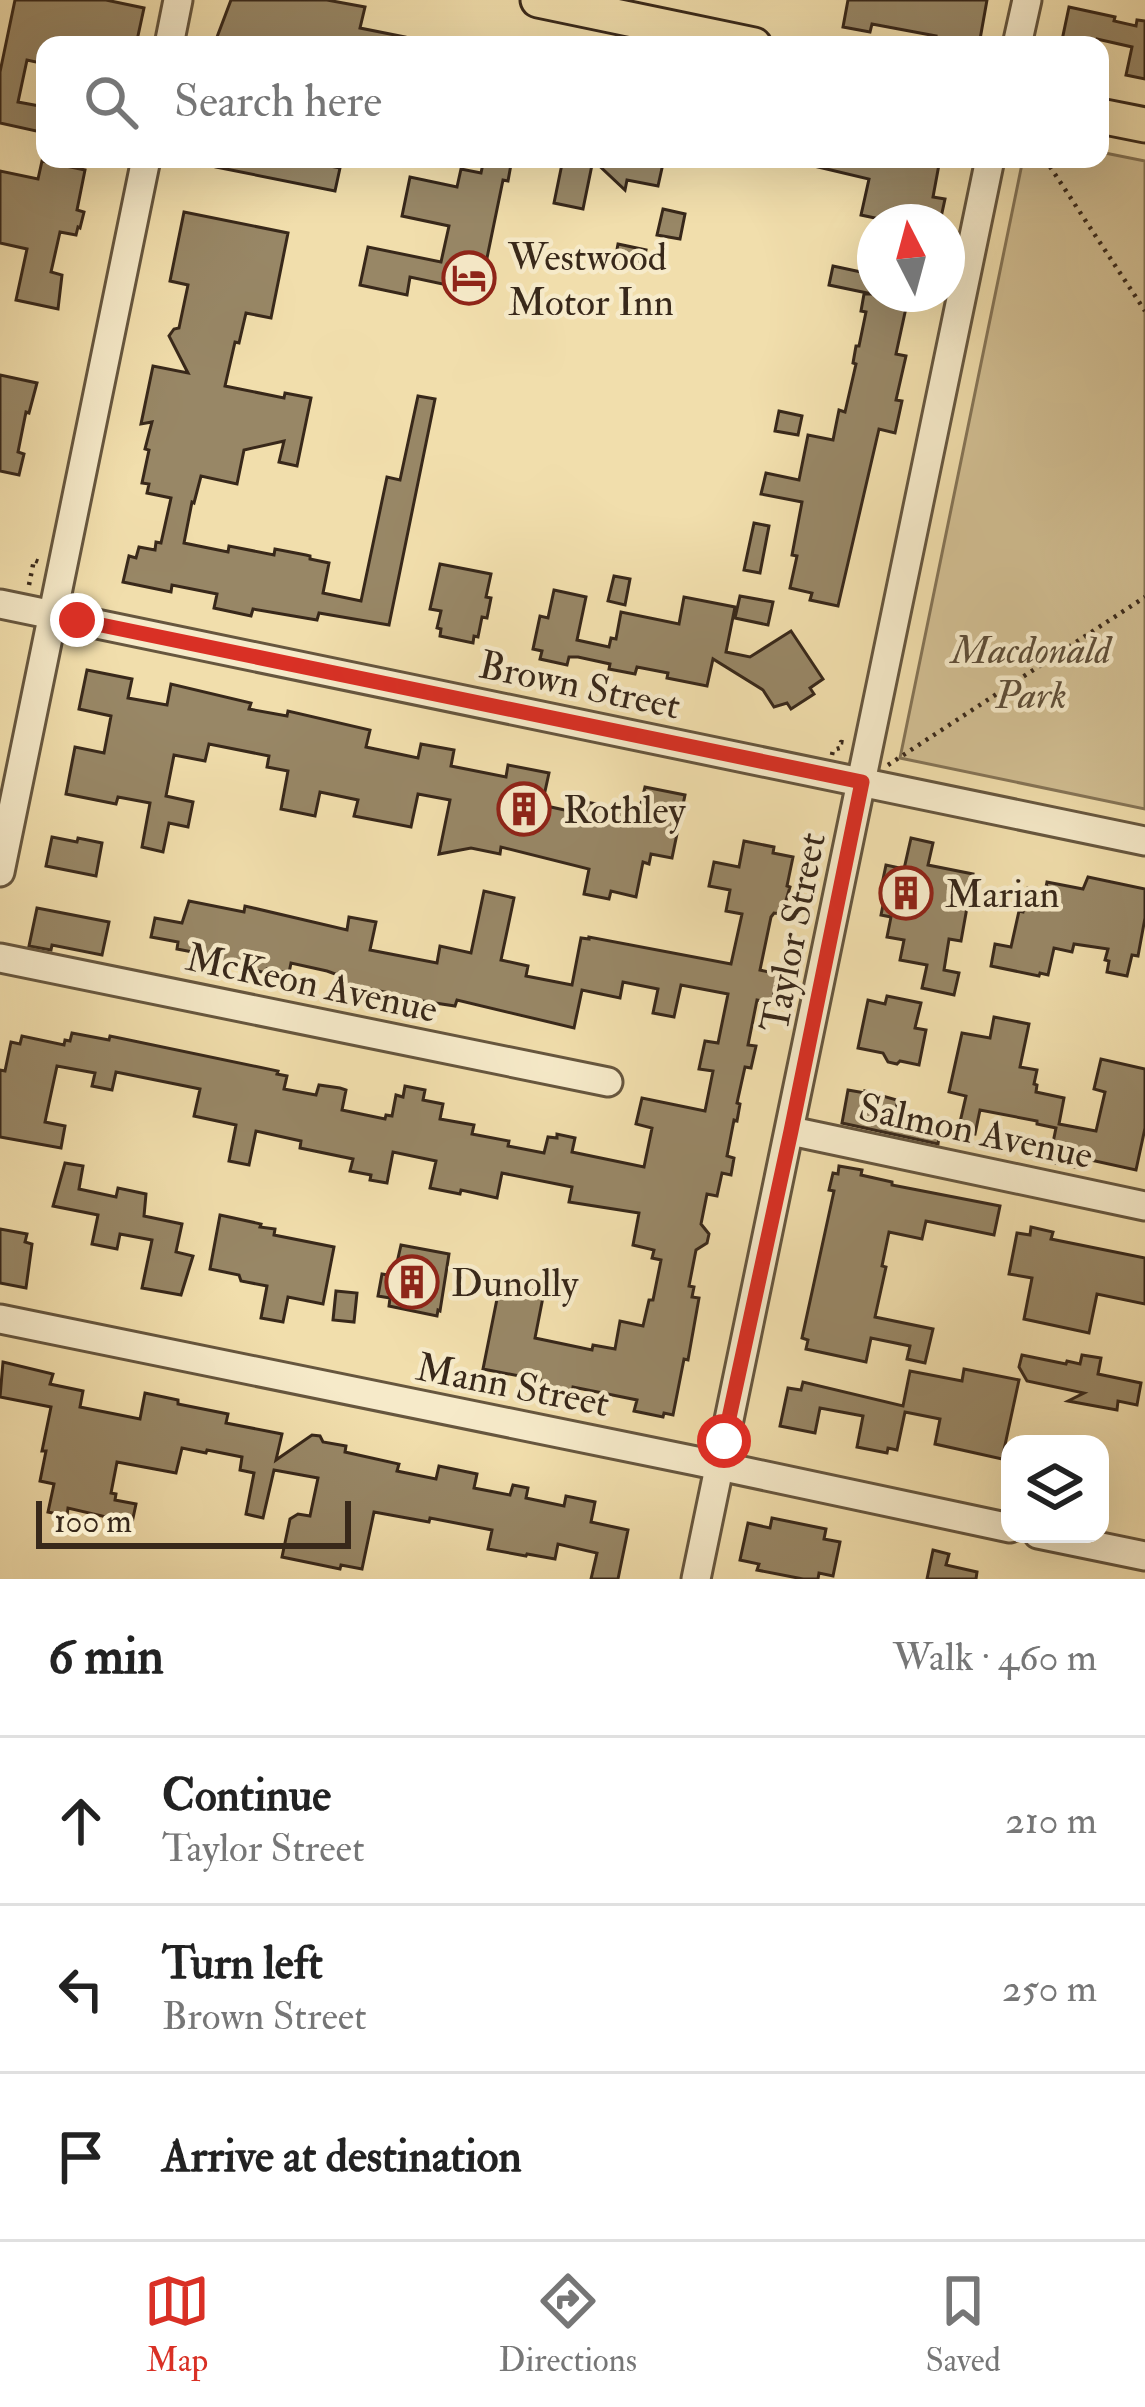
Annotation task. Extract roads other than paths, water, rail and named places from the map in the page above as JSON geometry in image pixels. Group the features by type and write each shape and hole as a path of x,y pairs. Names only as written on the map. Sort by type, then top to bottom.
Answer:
{"main road":[{"path":"538,0 711,36"},
{"path":"1109,118 1145,125"}],"street":[{"path":"171,36 178,0"},
{"path":"1019,36 1027,0"},
{"path":"0,872 144,168"},
{"name":"Taylor Street","path":"696,1579 988,168"},
{"name":"Brown Street","path":"0,604 1145,841"},
{"name":"McKeon Avenue","path":"0,958 608,1082"},
{"name":"Salmon Avenue","path":"791,1131 1145,1206"},
{"name":"Mann Street","path":"0,1319 1001,1526"},
{"path":"1082,1543 1145,1556"}],"place":[{"name":"Westwood Motor Inn","path":"469,278"},
{"name":"Rothley","path":"524,809"},
{"name":"Marian","path":"906,893"},
{"name":"Dunolly","path":"412,1282"}],"park label":[{"name":"Macdonald Park","path":"1031,672"}]}
